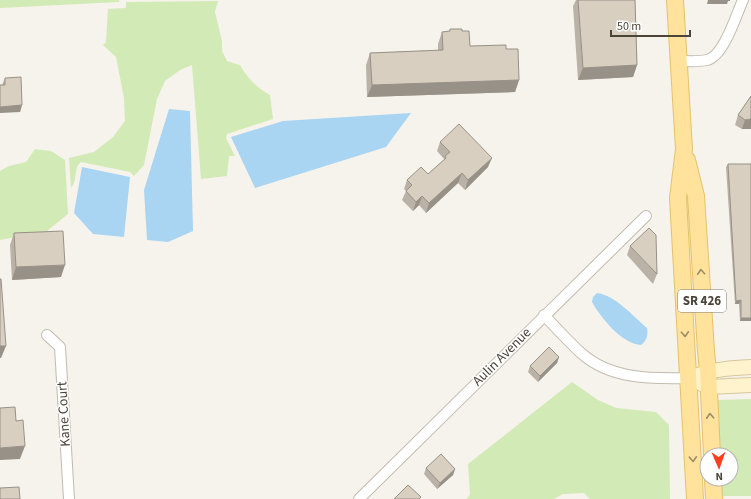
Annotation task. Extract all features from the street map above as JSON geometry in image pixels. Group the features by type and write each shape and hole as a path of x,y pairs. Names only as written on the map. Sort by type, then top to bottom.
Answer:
{"main road":[{"name":"SR 426","path":"675,0 684,149 696,196 709,379 712,447"},
{"name":"SR 426","path":"684,149 678,198 695,499"},
{"path":"713,487 714,499"}],"street":[{"path":"678,61 706,60 714,57 722,47 743,0"},
{"name":"Aulin Avenue","path":"359,499 646,216"},
{"path":"544,315 581,354 598,366 613,373 637,377 709,379 751,385"},
{"name":"Kane Court","path":"47,335 60,347 69,499"},
{"path":"709,379 751,367"}],"green space":[{"path":"0,0 119,0 119,2 0,8"},
{"path":"218,1 215,12 222,41 222,51 227,61 240,65 253,82 270,95 273,119 227,134 226,138 235,156 229,156 227,176 201,179 192,65 180,70 165,81 157,99 144,165 134,176 130,172 81,162 77,168 71,188 69,158 94,152 113,137 125,121 124,98 116,57 103,45 106,42 108,9 126,8 126,2"},
{"path":"35,149 51,151 65,160 68,214 47,231 0,240 0,171 9,166 26,162"},
{"path":"572,382 598,400 616,408 656,412 669,425 670,499 590,499 584,493 563,494 554,499 467,499 470,494 468,464"},
{"path":"751,399 751,496 719,496 719,487 739,487 739,447 718,447 715,400"}],"water":[{"path":"169,109 190,111 193,231 168,242 147,240 144,190"},
{"path":"411,113 386,147 255,188 231,137 283,121"},
{"path":"82,167 130,177 124,237 93,234 74,213"},
{"path":"597,293 617,302 647,328 647,338 641,345 634,344 627,340 606,322 592,302 593,297"}],"building":[{"path":"578,0 635,0 637,65 583,68"},
{"path":"450,29 462,29 462,31 469,31 470,46 506,45 506,49 518,49 519,80 372,85 370,53 443,50 442,32 450,31"},
{"path":"21,77 22,105 0,107 0,85 5,85 5,78"},
{"path":"751,96 751,119 745,120 738,115"},
{"path":"459,124 492,158 468,180 462,173 429,203 422,196 416,202 406,191 412,185 407,180 421,167 428,174 446,158 445,156 450,152 440,142"},
{"path":"728,164 751,164 751,318 741,318 741,300 736,301"},
{"path":"649,228 656,235 657,274 630,246"},
{"path":"63,231 65,265 16,267 14,233"},
{"path":"1,279 6,346 0,346"},
{"path":"549,347 559,357 540,376 530,366"},
{"path":"15,407 16,421 23,420 25,446 0,448 0,408"},
{"path":"441,454 455,469 440,483 426,468"},
{"path":"408,485 421,497 419,499 394,499"},
{"path":"19,487 20,499 0,499 0,488"}]}
